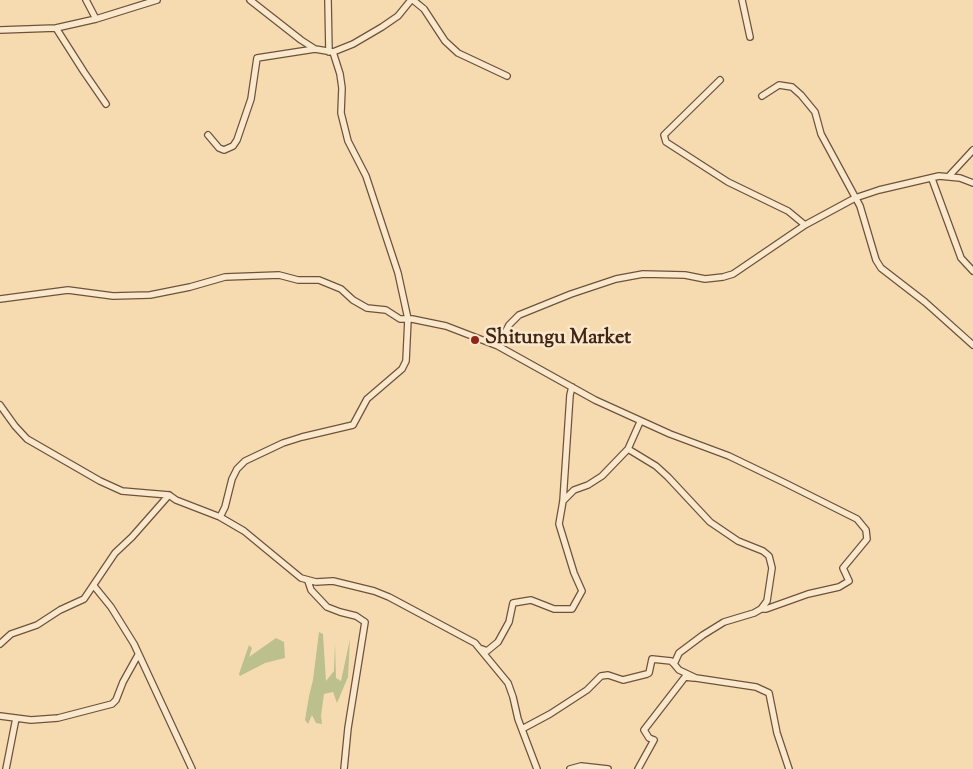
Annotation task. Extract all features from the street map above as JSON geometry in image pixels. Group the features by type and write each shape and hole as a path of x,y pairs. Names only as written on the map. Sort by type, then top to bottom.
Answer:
{"street":[{"path":"86,0 96,19"},
{"path":"0,30 56,28 96,19 158,0"},
{"path":"250,0 315,49"},
{"path":"220,517 225,507 232,479 237,469 245,461 292,440 354,423 367,399 402,369 406,361 408,318 398,273 366,176 348,141 341,113 342,88 340,74 331,52 328,0"},
{"path":"208,135 219,148 224,150 233,146 237,140 251,99 257,58 315,49 331,52 353,44 398,16 412,0 424,9 445,41 458,53 507,76"},
{"path":"742,0 750,37"},
{"path":"56,28 106,104"},
{"path":"720,80 664,135 666,142 728,182 788,211 805,225"},
{"path":"762,96 779,85 792,87 801,95 815,112 821,134 860,206 876,260 882,268 925,302 973,345"},
{"path":"949,176 973,150"},
{"path":"498,346 514,319 519,315 616,279 643,274 684,275 705,279 723,277 733,274 805,225 855,198 879,190 949,176 973,183"},
{"path":"932,179 961,258 973,271"},
{"path":"0,299 68,290 113,296 150,295 226,278 279,275 298,280 320,280 342,289 353,300 367,308 386,310 400,319 408,318 446,326 498,346 595,400 640,422 729,456 856,520 866,530 867,538 843,568 849,580 839,588 808,594 766,609 761,609"},
{"path":"481,649 486,651 498,642 509,622 513,603 531,600 554,609 572,609 582,591 559,527 563,501 572,387"},
{"path":"0,405 27,439 100,481 122,491 168,495 220,517 256,540 292,571 308,581 329,580 374,591 390,597 470,640 481,649 508,683 522,730 537,769"},
{"path":"563,501 574,490 597,481 628,449 640,422"},
{"path":"628,449 656,466 710,522 738,541 763,551 769,556 772,568 767,601 761,609 724,622 703,635 679,653 674,664"},
{"path":"0,644 11,634 37,625 60,610 84,599 116,553 168,495"},
{"path":"308,581 311,590 327,607 356,616 366,622 348,728 344,769"},
{"path":"94,586 126,630 192,769"},
{"path":"0,716 31,720 58,718 112,704 116,700 123,682 138,655"},
{"path":"522,730 587,690 600,676 623,680 649,673 652,659 671,661 679,670 696,678"},
{"path":"638,769 654,740 649,738 644,730 685,677 756,687 769,693 777,734 788,769"},
{"path":"6,769 16,718"},
{"path":"570,769 582,766 608,769"}],"green space":[{"path":"319,632 323,634 326,681 334,671 335,642 336,678 341,681 350,639 348,677 337,703 333,692 324,694 321,716 322,724 316,723 312,715 308,724 305,720 313,680"},
{"path":"276,638 284,642 285,658 265,663 240,676 239,674 249,645 252,648 249,657"}],"place":[{"name":"Shitungu Market","path":"475,340"}]}
